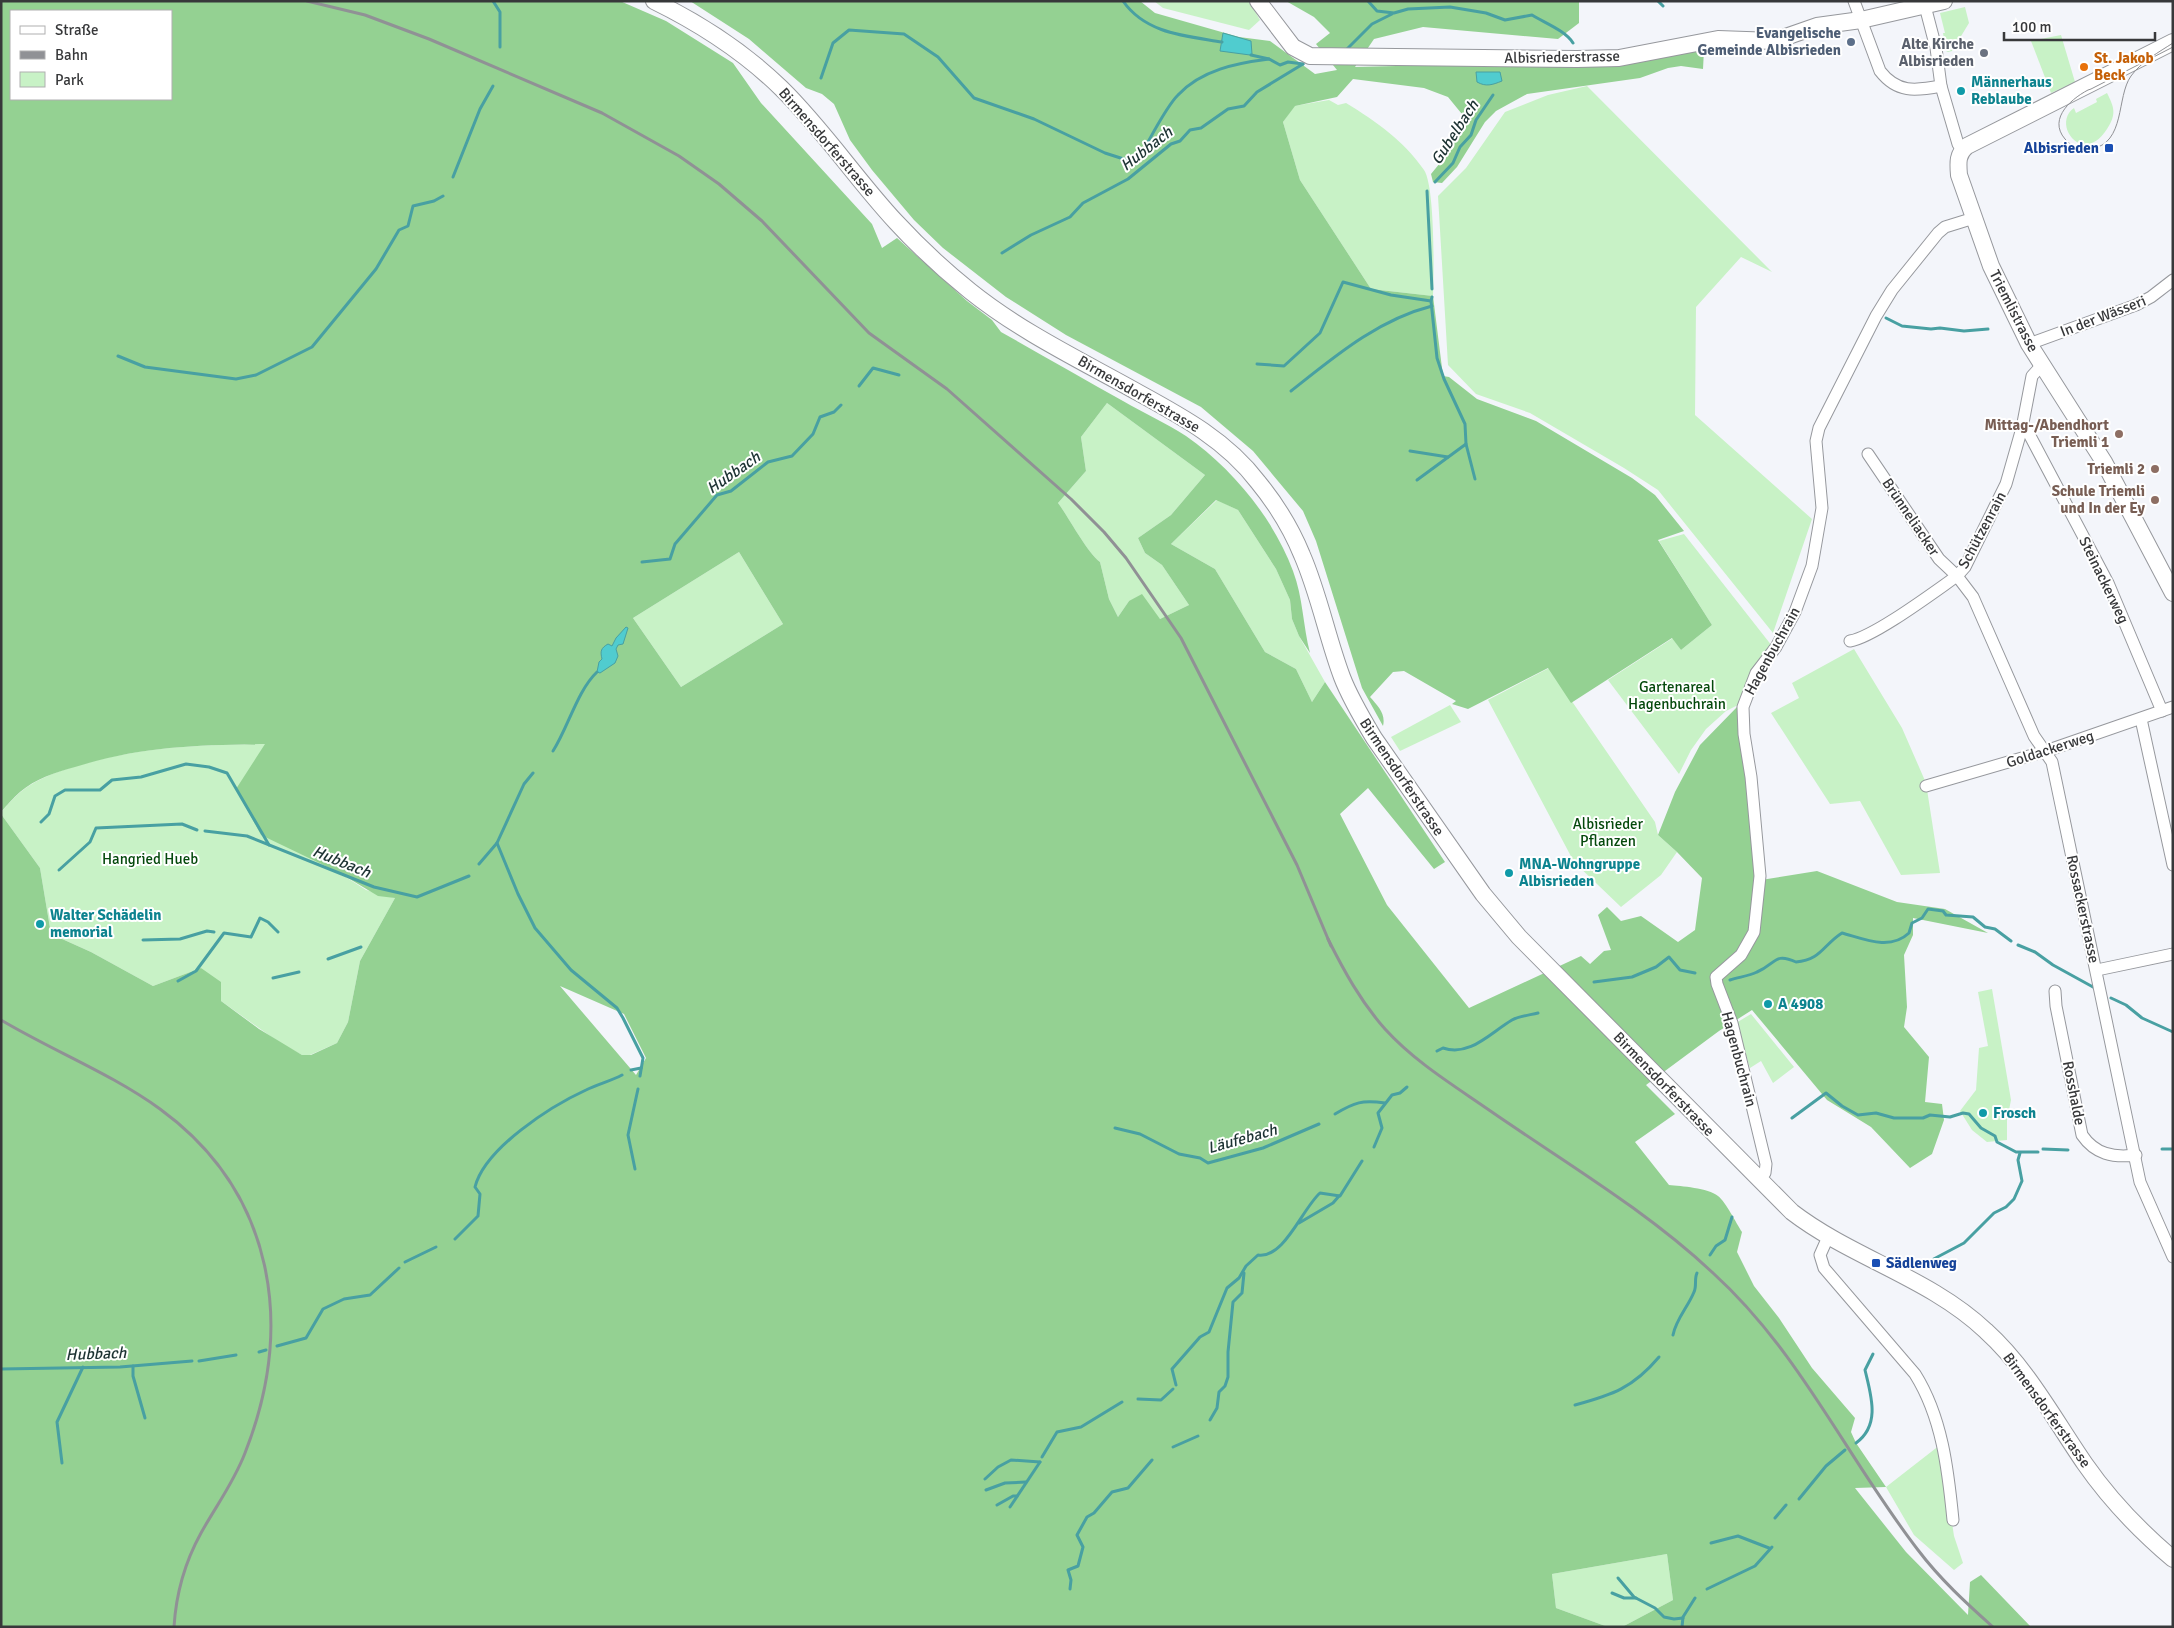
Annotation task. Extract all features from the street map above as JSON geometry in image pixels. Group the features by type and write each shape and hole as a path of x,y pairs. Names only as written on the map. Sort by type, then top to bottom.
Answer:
{"main road":[{"name":"Birmensdorferstrasse","path":"654,1 681,14 727,44 781,88 807,115 896,222 933,259 971,292 1008,319 1193,423 1216,440 1247,469 1282,516 1302,555 1343,678 1357,709 1374,738 1478,887 1519,937 1758,1180 1792,1212 1828,1237 1937,1294 1986,1330 2016,1363 2087,1467 2115,1502 2173,1559"},
{"name":"Albisriederstrasse","path":"1258,1 1293,47 1303,54 1317,58 1599,59 1638,54 1718,39 1774,41 1817,26 1862,20 1944,1"},
{"path":"1962,149 2173,42"},
{"name":"Triemlistrasse","path":"1962,149 1959,156 1959,175 1990,266 2029,344 2104,462 2173,593"}],"street":[{"path":"1854,1 1880,71 1886,78 1899,88 1908,91 1941,86"},
{"name":"Triemlistrasse","path":"1925,6 1936,48 1941,86 1958,144 1962,149"},
{"name":"Hagenbuchrain","path":"1758,1180 1765,1173 1766,1164 1732,1023 1716,977 1741,955 1750,942 1758,905 1758,855 1744,734 1743,707 1756,673 1776,647 1795,612 1812,566 1822,508 1816,441 1824,415 1870,324 1892,290 1938,233 1945,227 1974,218"},
{"name":"In der Wässeri","path":"2029,344 2136,305 2152,297 2173,280"},
{"name":"Schützenrain","path":"1850,641 1859,640 1957,576 1976,546 2006,484 2022,428 2032,376 2042,365"},
{"name":"Steinackerweg","path":"2022,428 2028,432 2108,583 2167,709"},
{"name":"Brünneliacker","path":"1868,454 1939,559 1957,576"},
{"name":"Rossackerstrasse","path":"1957,576 1973,596 2034,736 2052,762 2140,1182 2173,1257"},
{"name":"Goldackerweg","path":"1926,786 2046,751 2167,709"},
{"path":"2140,719 2173,865"},
{"path":"2097,970 2173,954"},
{"name":"Rosshalde","path":"2055,991 2056,1006 2082,1135 2098,1151 2112,1156 2136,1156"},
{"path":"1828,1237 1820,1255 1824,1268 1915,1374 1923,1386 1943,1445 1953,1520"}],"green space":[{"path":"1,1 620,1 666,21 733,63 761,103 872,224 882,248 897,238 967,301 992,320 1001,332 1186,436 1219,463 1250,496 1275,532 1293,571 1299,591 1310,653 1299,636 1292,619 1290,600 1276,569 1238,510 1216,500 1171,544 1215,569 1265,652 1296,669 1312,702 1325,682 1445,862 1434,869 1368,788 1340,814 1387,905 1469,1008 1581,956 1590,964 1604,951 1611,950 1598,915 1607,907 1621,921 1641,916 1678,942 1695,930 1702,878 1658,835 1675,792 1700,745 1737,707 1740,708 1761,880 1817,871 1897,902 1945,909 1988,933 1913,918 1913,935 1904,955 1907,1007 1904,1027 1929,1057 1925,1102 1942,1104 1944,1120 1932,1154 1910,1168 1871,1127 1827,1100 1752,1010 1719,1031 1646,1085 1675,1114 1635,1142 1669,1185 1714,1193 1728,1208 1742,1232 1737,1252 1754,1286 1779,1318 1812,1368 1855,1418 1851,1432 1856,1443 1886,1487 1855,1488 1906,1552 1968,1615 1970,1582 1981,1575 2031,1627 1622,1627 1673,1600 1667,1554 1552,1574 1556,1608 1608,1627 1,1627 1,814 40,868 51,934 91,952 153,986 201,968 221,982 221,1001 259,1029 302,1055 311,1055 337,1043 348,1022 360,961 395,898 378,896 338,872 261,835 236,789 265,744 169,748 100,760 46,776 26,787 1,812","holes":["1107,403 1205,475 1171,515 1138,538 1145,553 1162,565 1189,605 1160,619 1142,594 1129,601 1118,617 1109,599 1100,562 1084,543 1058,503 1086,471 1081,437","739,552 783,624 681,687 633,618","560,986 624,1014 646,1058 636,1075"]},
{"path":"690,1 1140,1 1155,13 1239,37 1270,41 1315,74 1337,70 1316,44 1330,33 1314,17 1286,1 1579,1 1579,23 1558,39 1423,27 1374,39 1355,67 1479,64 1704,50 1703,69 1681,66 1668,68 1640,78 1527,94 1496,111 1485,122 1457,167 1442,183 1433,182 1431,174 1440,163 1442,150 1466,128 1466,119 1448,97 1424,88 1353,79 1337,97 1295,106 1283,122 1300,180 1371,289 1433,296 1443,376 1449,377 1477,399 1536,421 1632,478 1655,495 1684,531 1658,540 1712,625 1681,650 1672,638 1571,703 1548,668 1468,709 1452,704 1456,701 1404,671 1393,672 1370,697 1382,714 1383,726 1362,688 1316,541 1303,511 1253,451 1201,407 1066,335 1006,297 943,248 914,220 872,170 850,140 834,104 822,94 806,88 749,39"},
{"path":"1154,1 1249,1 1260,20 1249,30 1163,8"},
{"path":"1965,7 1969,23 1952,51 1948,52 1946,51 1943,33 1945,33 1940,13"},
{"path":"2061,35 2075,82 2051,93 2031,41"},
{"path":"1587,86 1772,272 1741,257 1696,307 1695,415 1812,519 1773,633 1658,490 1530,413 1476,394 1448,365 1438,196 1466,168 1505,112 1548,95"},
{"path":"2107,93 2113,115 2107,129 2098,140 2088,144 2080,143 2073,139 2068,132 2066,123 2068,115 2074,108 2076,113 2097,102 2096,99"},
{"path":"1329,100 1338,105 1346,103 1379,125 1416,159 1424,170 1428,179 1432,211 1433,296 1371,289 1300,180 1283,122 1294,106"},
{"path":"1107,403 1205,475 1171,515 1138,538 1145,553 1162,565 1189,605 1160,619 1129,601 1118,617 1109,599 1100,562 1084,543 1058,503 1086,471 1081,437"},
{"path":"1217,500 1238,510 1276,569 1290,600 1292,619 1299,636 1325,682 1312,702 1296,669 1265,652 1215,569 1171,544"},
{"name":"Gartenareal Hagenbuchrain","path":"1684,534 1772,646 1738,705 1726,711 1706,729 1691,750 1679,774 1608,680 1673,638 1681,650 1712,625 1659,541"},
{"path":"739,552 783,624 681,687 633,618"},
{"path":"1854,649 1902,728 1926,783 1940,873 1901,875 1860,801 1830,804 1771,713 1799,698 1792,683"},
{"name":"Albisrieder Pflanzen","path":"1549,668 1655,822 1658,835 1677,852 1661,875 1621,907 1574,862 1488,700"},
{"path":"1450,705 1461,722 1400,751 1391,737"},
{"name":"Hangried Hueb","path":"265,744 338,872 366,890 395,898 360,961 348,1022 337,1043 310,1055 302,1055 280,1043 221,1001 201,968 153,986 91,952 51,934 40,868 1,814 20,793 34,782 100,759 170,748"},
{"path":"1992,989 2011,1100 2007,1120 2007,1140 1987,1142 1972,1130 1960,1111 1976,1090 1979,1048 1988,1046 1978,992"},
{"path":"1751,1014 1794,1067 1773,1083 1761,1061 1750,1068 1736,1023"},
{"path":"1940,1445 1954,1536 1963,1563 1954,1570 1914,1535 1886,1487"},
{"path":"1667,1554 1673,1600 1622,1627 1608,1627 1556,1608 1552,1574"}],"water":[{"path":"1223,33 1251,41 1252,54 1220,51"},
{"path":"1476,72 1500,72 1502,81 1489,85 1480,84 1477,82"},
{"path":"626,627 628,628 623,644 618,645 616,649 618,656 615,663 600,673 597,672 599,662 602,659 602,648 608,644 612,646 616,638"}],"waterway":[{"path":"493,1 500,12 500,47"},
{"path":"1123,1 1132,12 1155,27 1181,35 1222,42"},
{"path":"1368,1 1377,11 1394,13 1408,9 1450,7 1486,13 1505,20 1532,15 1560,31 1573,43"},
{"path":"1658,1 1663,6"},
{"name":"Hubbach","path":"1345,51 1372,24 1392,14"},
{"path":"821,78 833,43 849,30 904,34 938,57 974,98 1034,119 1105,153 1133,162 1141,154 1168,107 1187,86 1197,79 1220,69 1269,59"},
{"path":"1251,55 1269,59 1280,65 1288,62 1303,64"},
{"name":"Hubbach","path":"1002,253 1031,235 1070,217 1083,203 1128,179 1171,144 1180,141 1190,130 1201,128 1228,109 1244,106 1257,92 1303,64"},
{"path":"453,177 480,109 493,86"},
{"name":"Gubelbach","path":"1435,182 1453,163 1460,147 1471,135 1476,120 1493,95"},
{"path":"1427,191 1432,289"},
{"path":"118,356 145,367 236,379 256,375 312,347 376,269 399,230 408,226 413,206 434,201 443,196"},
{"path":"1257,364 1284,366 1320,333 1343,282 1391,295 1431,301 1432,297"},
{"path":"1431,301 1437,358 1444,379 1465,424 1466,444 1475,479"},
{"path":"1291,391 1340,353 1375,330 1393,320 1432,306"},
{"path":"1886,318 1902,326 1964,331 1988,329"},
{"name":"Hubbach","path":"859,386 873,368 899,375"},
{"name":"Hubbach","path":"642,562 670,559 675,544 717,495 731,491 768,462 792,456 813,434 820,417 834,412 841,405"},
{"path":"1417,480 1466,444"},
{"path":"1410,451 1448,457"},
{"name":"Hubbach","path":"553,751 578,699 597,672"},
{"path":"41,822 49,814 55,796 65,790 100,790 112,780 141,777 186,764 209,767 227,773 269,845"},
{"name":"Hubbach","path":"479,864 497,843 524,784 533,773"},
{"path":"59,870 90,842 96,828 182,824 197,830"},
{"name":"Hubbach","path":"205,831 247,836 374,887 417,897 469,876"},
{"name":"Hubbach","path":"497,843 518,894 535,928 571,970 617,1008 643,1058 640,1076"},
{"name":"Läufebach","path":"1730,980 1754,973 1775,960 1783,958 1796,962 1804,961 1817,955 1842,933 1877,942 1894,941 1909,933 1912,923 1922,918 1928,909 1943,911 1946,915 1973,917 1985,927 1995,929 2011,941"},
{"path":"178,981 196,971 224,933 251,937 260,918 268,922 278,932"},
{"path":"143,940 180,939 207,931 214,932"},
{"name":"Läufebach","path":"2018,945 2035,952 2053,965 2093,987"},
{"path":"328,959 361,947"},
{"name":"Läufebach","path":"1594,982 1632,977 1656,967 1669,957 1680,970 1695,973"},
{"path":"273,978 299,972"},
{"name":"Läufebach","path":"2111,998 2126,1005 2142,1018 2173,1032"},
{"name":"Läufebach","path":"1437,1051 1443,1048 1453,1050 1471,1047 1512,1020 1538,1013"},
{"name":"Hubbach","path":"631,1070 641,1068"},
{"name":"Hubbach","path":"455,1239 478,1216 480,1194 475,1187 481,1172 505,1143 555,1106 586,1090 622,1075"},
{"name":"Läufebach","path":"1374,1147 1382,1128 1378,1113 1392,1095 1400,1093 1407,1087"},
{"name":"Hubbach","path":"635,1169 628,1135 638,1089"},
{"path":"1792,1118 1826,1093 1842,1106 1858,1115 1876,1113 1894,1118 1923,1118 1930,1115 1950,1117 1963,1113 1969,1114 1981,1128 1995,1136 1997,1142 2016,1152 2038,1152"},
{"name":"Läufebach","path":"1335,1114 1359,1103 1385,1103"},
{"name":"Läufebach","path":"1115,1128 1140,1134 1179,1154 1200,1158 1208,1163 1263,1148 1319,1124"},
{"path":"2043,1149 2068,1150"},
{"path":"2162,1149 2173,1149"},
{"path":"1928,1262 1964,1243 1994,1213 2006,1207 2014,1199 2022,1181 2018,1160 2020,1153"},
{"name":"Läufebach","path":"1176,1385 1172,1369 1200,1337 1209,1332 1227,1288 1239,1278 1246,1266 1258,1255 1267,1254 1284,1241 1320,1193 1340,1196 1362,1161"},
{"name":"Läufebach","path":"1299,1223 1333,1203 1339,1196"},
{"path":"1710,1255 1716,1246 1725,1240 1732,1217"},
{"name":"Hubbach","path":"405,1262 436,1247"},
{"name":"Hubbach","path":"277,1346 306,1338 323,1309 344,1299 370,1295 399,1268"},
{"name":"Läufebach","path":"1210,1420 1217,1408 1219,1392 1225,1386 1228,1377 1228,1352 1233,1302 1242,1293 1244,1273"},
{"path":"1673,1335 1694,1292 1697,1273"},
{"name":"Hubbach","path":"259,1352 266,1350"},
{"path":"1856,1443 1864,1436 1869,1428 1871,1419 1870,1389 1865,1370 1873,1354"},
{"name":"Hubbach","path":"199,1361 236,1355"},
{"path":"1575,1405 1600,1398 1621,1389 1640,1376 1659,1357"},
{"name":"Hubbach","path":"1,1369 120,1367 192,1361"},
{"path":"133,1366 133,1376 145,1418"},
{"path":"62,1463 57,1422 83,1367"},
{"name":"Läufebach","path":"1138,1399 1161,1400 1173,1389"},
{"name":"Läufebach","path":"1042,1457 1057,1432 1081,1427 1122,1402"},
{"name":"Läufebach","path":"1173,1447 1198,1436"},
{"path":"1799,1499 1826,1466 1845,1450"},
{"name":"Läufebach","path":"985,1479 998,1467 1011,1460 1040,1462"},
{"name":"Läufebach","path":"1070,1589 1071,1580 1068,1570 1078,1566 1083,1547 1077,1535 1087,1517 1094,1513 1112,1492 1128,1488 1152,1460"},
{"path":"1010,1507 1040,1462"},
{"path":"986,1490 1005,1483 1026,1482"},
{"path":"997,1505 1013,1496 1017,1496"},
{"path":"1775,1518 1786,1505"},
{"path":"1711,1543 1738,1536 1769,1548"},
{"path":"1707,1589 1755,1566 1772,1547"},
{"path":"1618,1578 1634,1597 1655,1608 1664,1617 1683,1618"},
{"path":"1612,1593 1624,1598 1636,1598"},
{"path":"1682,1627 1683,1617 1695,1598"}],"tram line":[{"path":"2173,43 2150,58 2145,62 2135,71 2131,76 2126,85 2115,129 2110,138 2102,145 2091,149 2079,148 2069,143 2062,135 2059,127 2062,112 2081,94 2088,90 2091,89 2173,47"}],"railway":[{"path":"307,1 365,15 429,39 602,113 679,156 719,184 762,221 869,333 947,389 1071,499 1104,532 1126,558 1181,638 1297,865 1331,946"},
{"path":"1328,939 1368,1008 1385,1029 1409,1052 1448,1082 1604,1187 1660,1228 1713,1273 1744,1304 1797,1371 1892,1515 1918,1550 1935,1571 1993,1627"},
{"path":"1,1020 142,1096 199,1143 229,1180 251,1221 264,1265 270,1310 269,1357 260,1405 241,1464 190,1555 179,1590 174,1627"}],"place":[{"name":"Evangelische Gemeinde Albisrieden","path":"1851,42"},
{"name":"Alte Kirche Albisrieden","path":"1984,53"},
{"name":"St. Jakob Beck","path":"2084,67"},
{"name":"Männerhaus Reblaube","path":"1961,91"},
{"name":"Albisrieden","path":"2109,148"},
{"name":"Mittag-/Abendhort Triemli 1","path":"2119,434"},
{"name":"Triemli 2","path":"2155,469"},
{"name":"Schule Triemli und In der Ey","path":"2155,500"},
{"name":"MNA-Wohngruppe Albisrieden","path":"1509,873"},
{"name":"Walter Schädelin memorial","path":"40,924"},
{"name":"A 4908","path":"1768,1004"},
{"name":"Frosch","path":"1983,1113"},
{"name":"Sädlenweg","path":"1876,1263"}]}
